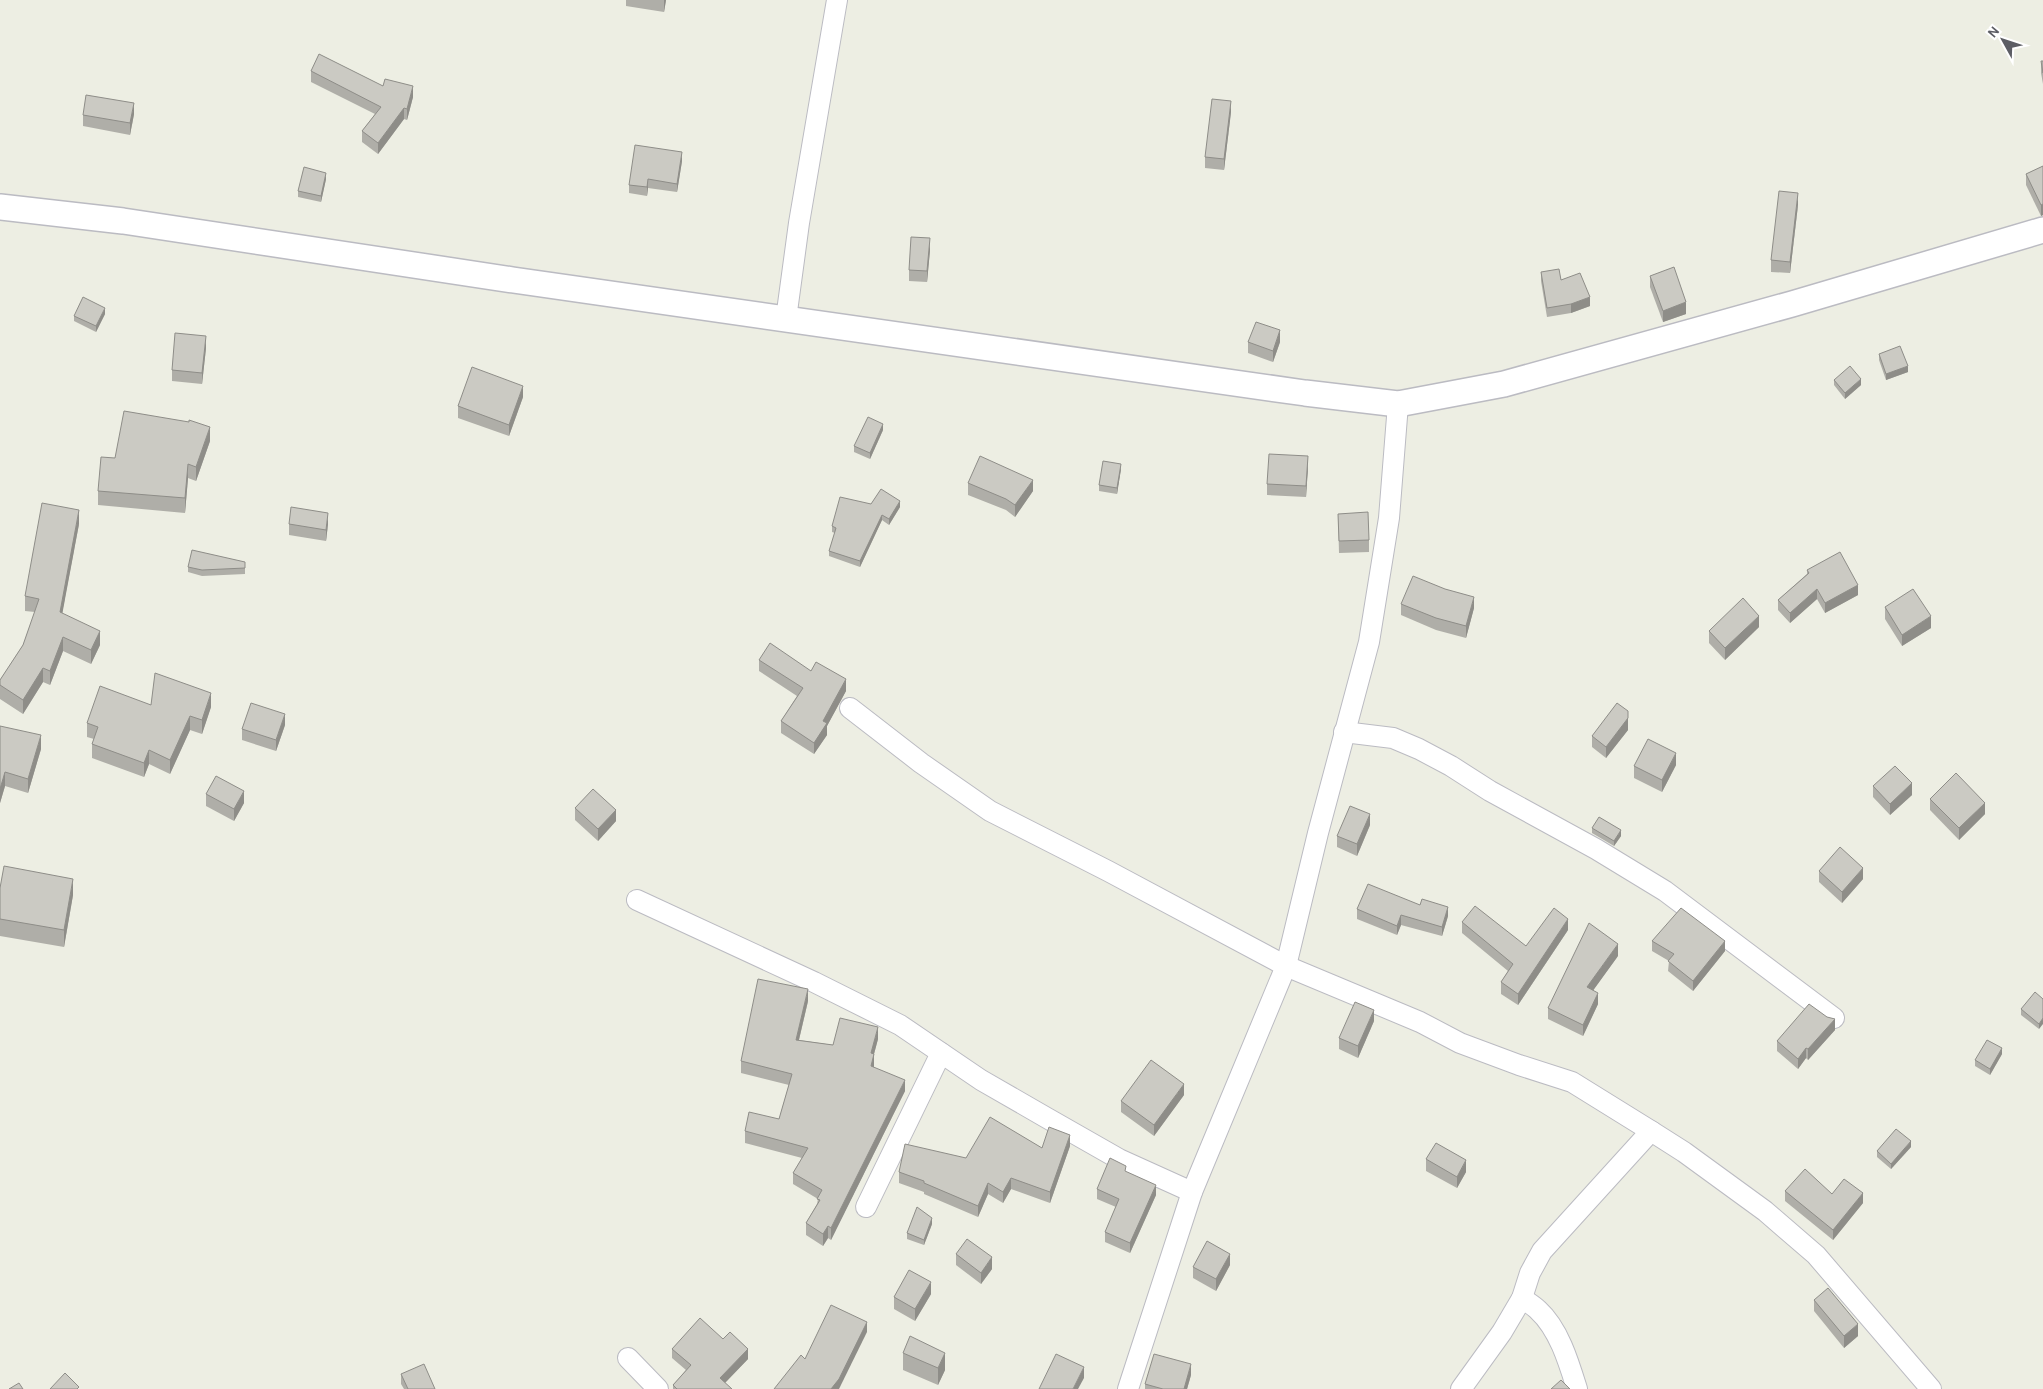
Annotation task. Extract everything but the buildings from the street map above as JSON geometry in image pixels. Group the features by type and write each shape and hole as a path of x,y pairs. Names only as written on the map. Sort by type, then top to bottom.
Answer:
{"street":[{"path":"786,319 799,223 837,0"},
{"path":"0,207 123,221 504,279 1305,393 1398,404 1504,384 1792,304 2043,230"},
{"path":"1128,1389 1192,1192 1286,966 1344,732 1369,642 1389,518 1398,404"},
{"path":"850,708 921,763 990,811 1286,966 1420,1022 1460,1043 1572,1082 1652,1131 1765,1211 1816,1255 1931,1389"},
{"path":"1344,732 1393,738 1419,749 1451,766 1490,791 1596,849 1666,891 1834,1018"},
{"path":"637,900 891,1020 981,1080 1119,1159 1192,1192"},
{"path":"866,1207 941,1053"},
{"path":"1461,1389 1502,1332 1522,1298 1530,1272 1542,1251 1652,1131"},
{"path":"1522,1298 1538,1310 1552,1327 1570,1365 1577,1389"},
{"path":"628,1358 658,1389"}]}
